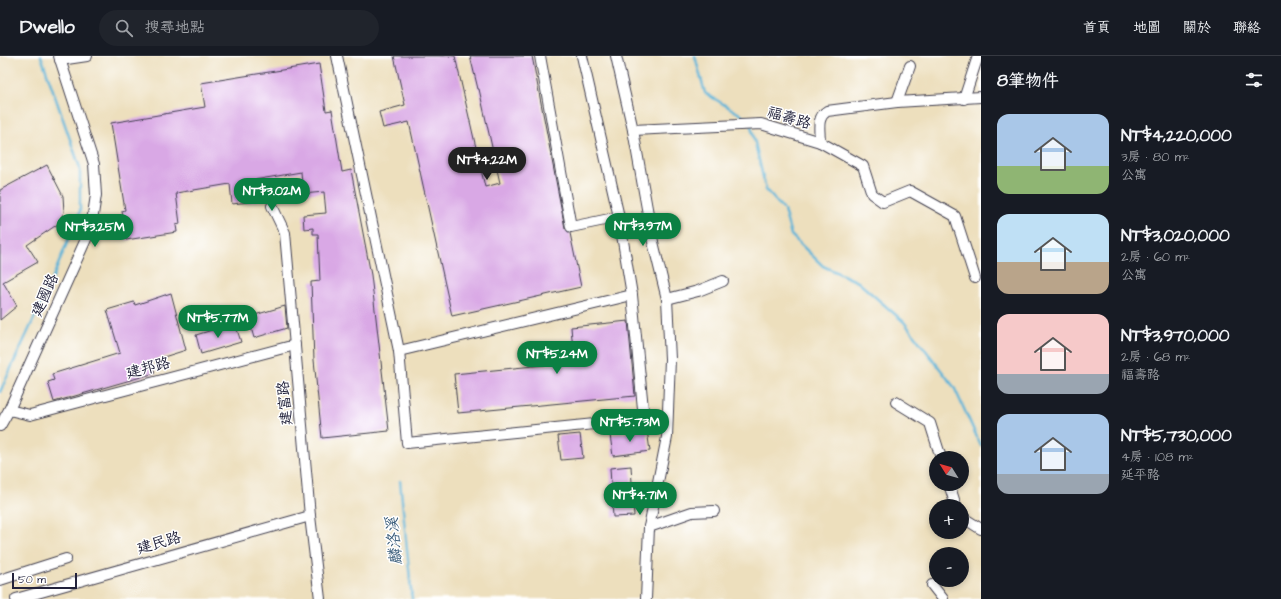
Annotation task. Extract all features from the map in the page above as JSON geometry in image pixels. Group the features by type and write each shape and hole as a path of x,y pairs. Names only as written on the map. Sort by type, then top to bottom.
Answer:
{"street":[{"path":"60,58 87,56"},
{"path":"337,56 399,351 408,443 644,419 632,296 619,217 582,56"},
{"path":"540,56 571,227 619,217"},
{"path":"616,56 633,130 653,242 667,299 670,359 667,437 649,526 646,599"},
{"path":"964,99 978,56"},
{"name":"建國路","path":"0,426 9,410 92,228 96,195 94,164 60,58"},
{"path":"897,102 910,66"},
{"name":"福壽路","path":"633,130 761,124 820,142 819,119 822,114 828,111 897,102 981,97"},
{"path":"820,142 863,166 872,194 882,202 910,191 955,216 975,278"},
{"name":"建富路","path":"272,206 285,233 310,516 320,599"},
{"path":"667,299 698,291 723,281"},
{"path":"399,351 632,296"},
{"name":"建邦路","path":"9,410 30,415 295,346"},
{"path":"896,402 930,423 939,451"},
{"path":"649,526 692,512 714,510"},
{"name":"建民路","path":"16,599 310,516"},
{"path":"969,521 981,529"},
{"path":"0,580 66,559"},
{"path":"934,587 943,599"}],"building":[{"path":"394,56 455,56 485,187 500,183 470,56 532,56 565,228 570,233 581,287 452,316 409,122 383,128 379,112 405,105"},
{"path":"319,64 326,111 332,110 342,172 351,170 371,275 389,431 322,438 314,360 311,282 320,281 318,234 313,234 313,228 304,229 303,215 326,213 324,192 303,194 301,172 254,180 257,201 232,204 230,184 176,193 180,224 176,225 177,232 126,240 122,211 125,210 111,123 205,107 201,83"},
{"path":"47,165 63,196 64,212 58,224 27,245 38,262 3,282 17,306 0,320 0,190"},
{"path":"171,293 186,350 151,361 155,373 54,402 48,382 54,380 52,374 120,353 107,310 134,302 135,305"},
{"path":"285,306 287,328 254,338 248,317"},
{"path":"628,321 635,396 458,413 454,374 574,362 571,327"},
{"path":"235,323 241,342 201,354 196,335"},
{"path":"647,430 650,451 613,456 610,435"},
{"path":"580,434 583,458 561,460 558,436"},
{"path":"631,466 634,516 613,517 610,468"}],"waterway":[{"path":"0,392 51,282 80,211 80,168 41,56"},
{"path":"695,56 705,93 748,119 749,122"},
{"path":"751,126 766,190 784,210 791,235 823,266 858,282 904,322 954,387 981,446"},
{"name":"麟洛溪","path":"400,481 412,599"}]}
